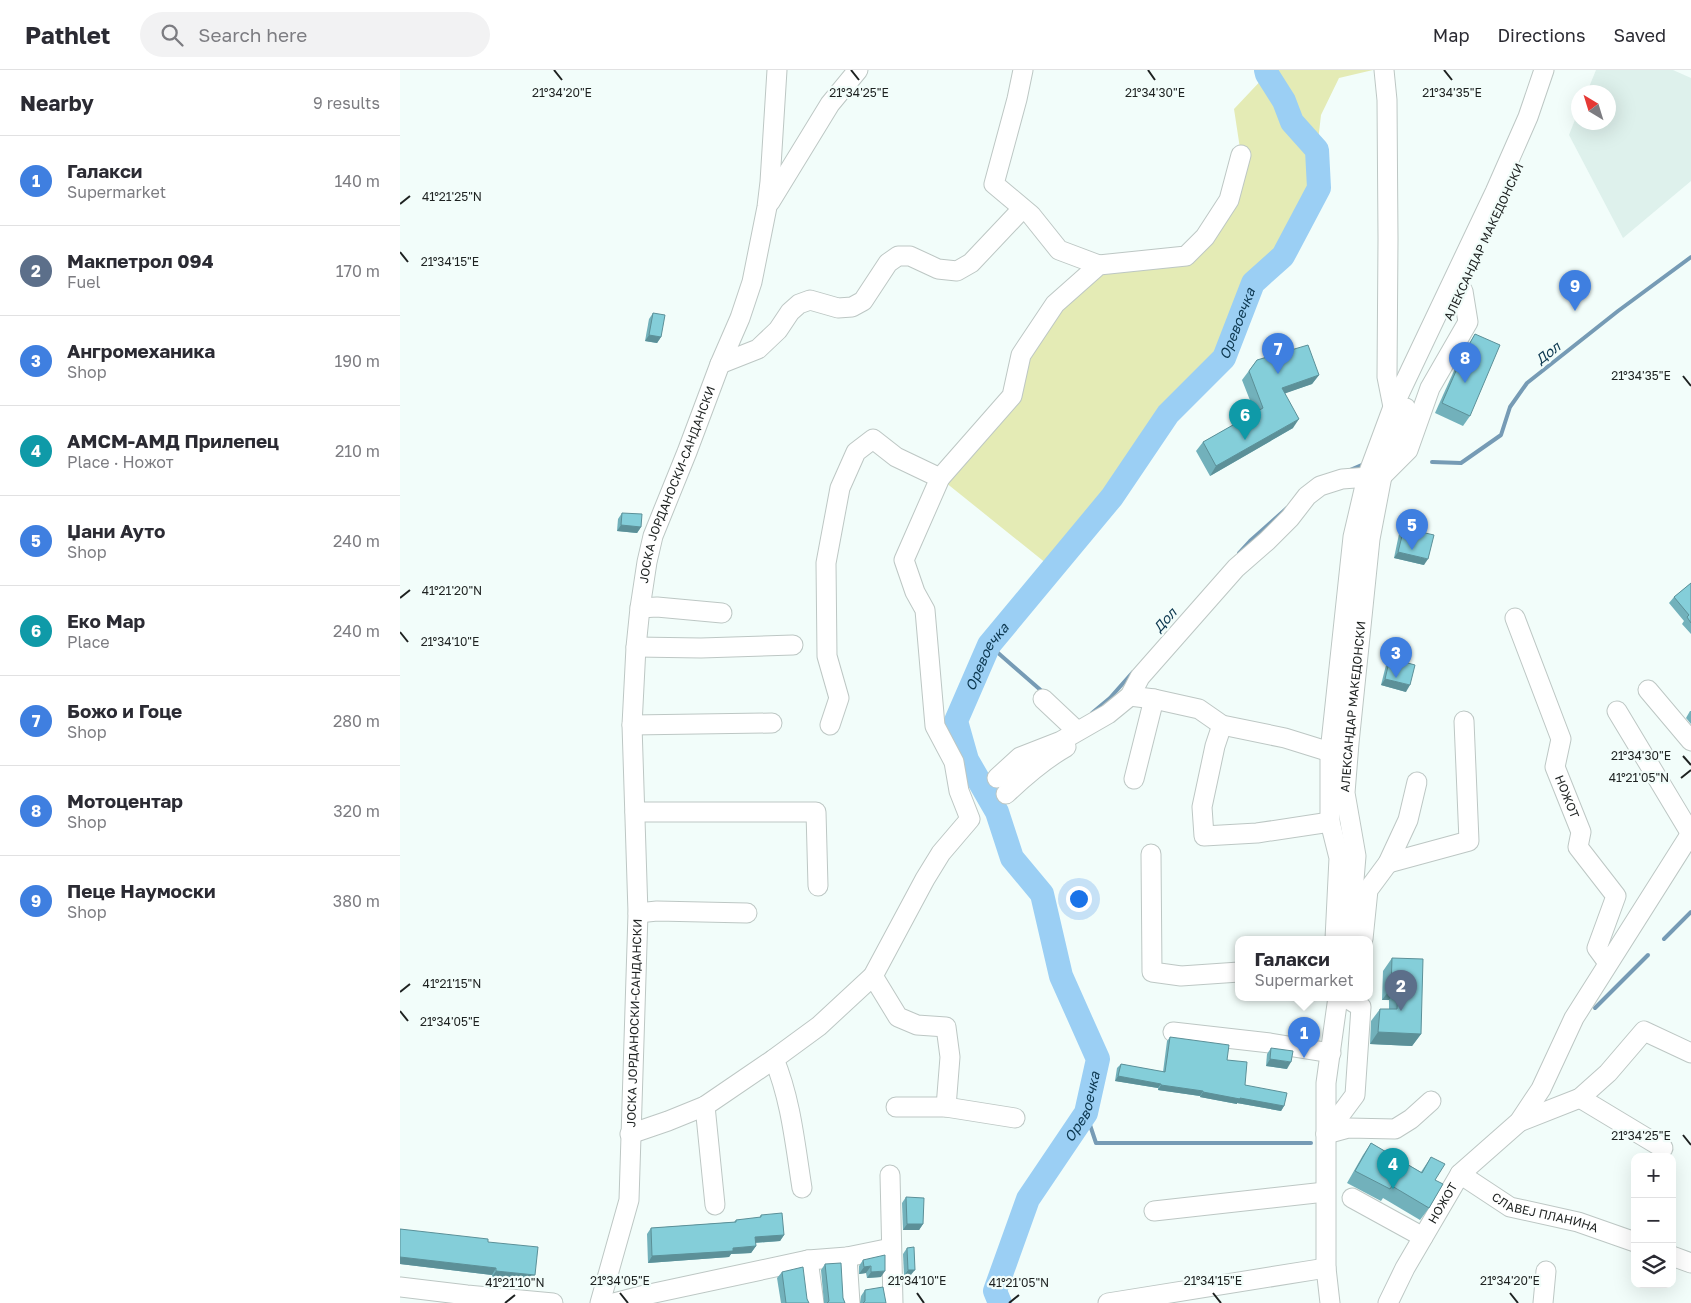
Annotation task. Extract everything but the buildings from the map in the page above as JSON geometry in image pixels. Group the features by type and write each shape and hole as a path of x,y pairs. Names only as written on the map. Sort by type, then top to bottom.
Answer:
{"street":[{"name":"ЈОСКА ЈОРДАНОСКИ-САНДАНСКИ","path":"600,1303 629,1200 638,913 632,725 640,608 653,536 720,364 740,318 752,282 766,207 777,70"},
{"name":"ЈОСКА ЈОРДАНОСКИ-САНДАНСКИ","path":"766,207 830,104 858,70"},
{"path":"1023,70 994,184 1031,215 1059,250 1099,265 1186,256 1205,237 1229,200 1241,155"},
{"path":"1384,70 1387,110 1387,377 1399,409"},
{"name":"АЛЕКСАНДАР МАКЕДОНСКИ","path":"1335,936 1338,858 1330,822 1330,752 1353,538 1399,409 1528,117 1544,70"},
{"name":"АЛЕКСАНДАР МАКЕДОНСКИ","path":"1399,409 1462,291 1508,194 1557,70"},
{"path":"720,364 758,349 778,330 790,312 799,304 810,300 838,308 852,308 863,301 888,263 898,256 910,256 938,269 957,271 971,263 1022,209"},
{"name":"ЈОСКА ЈОРДАНОСКИ-САНДАНСКИ","path":"630,1134 705,1106 819,1026 873,976 925,879 942,853 970,819 958,791 954,762 935,726 925,610 915,592 904,560 940,478 1012,396 1021,355 1055,304 1099,265"},
{"path":"1108,714 1061,741 1020,757 1001,786 1030,772 1052,755 1078,740 1130,696 1140,677 1236,568 1290,518 1307,496 1320,486 1342,480 1374,477 1408,450 1430,388 1468,322 1462,291"},
{"path":"830,725 839,698 828,656 826,563 840,488 856,452 873,439 896,457 940,478"},
{"name":"АЛЕКСАНДАР МАКЕДОНСКИ","path":"1350,936 1356,856 1346,793 1374,477"},
{"path":"640,608 657,607 722,613"},
{"name":"НОЖОТ","path":"1515,618 1561,739 1555,767 1581,832 1578,847 1616,896 1597,948 1608,963"},
{"path":"636,647 701,648 793,645"},
{"path":"1648,690 1691,740"},
{"name":"АЛЕКСАНДАР МАКЕДОНСКИ","path":"1130,696 1154,699 1198,710 1222,725 1285,738 1330,752"},
{"path":"1043,699 1077,731"},
{"path":"1134,779 1154,699"},
{"name":"НОЖОТ","path":"1388,1303 1405,1268 1460,1174 1519,1122 1541,1089 1574,1018 1691,834 1617,711"},
{"path":"1388,863 1469,841 1464,721"},
{"path":"632,725 772,723"},
{"path":"1222,725 1202,807 1204,836 1257,833 1330,822"},
{"path":"1364,936 1368,890 1388,863 1408,820 1417,782"},
{"path":"635,812 816,812 818,886"},
{"path":"1152,854 1152,972 1181,976 1235,972"},
{"name":"ЈОСКА ЈОРДАНОСКИ-САНДАНСКИ","path":"638,913 657,911 747,913"},
{"path":"873,976 898,1017 917,1025 946,1027 950,1057 946,1107"},
{"path":"1330,1303 1326,1268 1326,1082 1338,1001"},
{"path":"1326,1134 1355,1095 1361,1007 1351,1001"},
{"name":"НОЖОТ","path":"1519,1122 1580,1098 1608,1073 1644,1031 1691,1053"},
{"path":"1173,1032 1270,1043 1331,1053"},
{"path":"774,1059 782,1078 791,1118 802,1188"},
{"path":"1580,1098 1663,1148"},
{"path":"1326,1134 1348,1128 1395,1129 1411,1119 1431,1101"},
{"path":"705,1106 715,1205"},
{"path":"896,1107 946,1107 1016,1118"},
{"path":"890,1174 890,1248 893,1303"},
{"name":"СЛАВЕЈ ПЛАНИНА","path":"1460,1174 1510,1206 1578,1222 1631,1241"},
{"path":"1154,1211 1325,1192"},
{"path":"1352,1198 1423,1237"},
{"path":"614,1303 645,1294 808,1260 847,1256 890,1248"},
{"path":"847,1256 850,1303"},
{"path":"1676,1258 1691,1264"},
{"path":"808,1260 814,1303"},
{"path":"1108,1303 1326,1268"},
{"path":"1543,1303 1546,1271"},
{"path":"400,1287 467,1299 553,1303"}],"shaded area":[{"path":"1596,70 1673,70 1691,78 1691,181 1623,238 1569,135 1571,130 1616,130 1616,85 1590,85"}],"green space":[{"path":"1266,70 1373,70 1339,78 1321,115 1317,150 1319,188 1283,256 1253,283 1224,358 1168,414 1112,497 1052,568 940,478 1012,396 1021,355 1099,265 1186,256 1205,237 1241,155 1234,109 1267,74"}],"waterway":[{"name":"Оревоечка","path":"1000,1303 995,1291 1028,1199 1086,1113 1098,1059 1061,976 1042,894 1012,858 997,812 967,760 956,721 989,645 1112,497 1168,414 1224,358 1253,283 1283,256 1319,188 1317,150 1292,122 1284,101 1266,70"},
{"name":"Дол","path":"1432,462 1461,463 1501,435 1510,407 1527,383 1618,311 1691,257"},
{"name":"Дол","path":"1350,470 1364,464"},
{"name":"Дол","path":"1239,553 1287,508"},
{"name":"Дол","path":"989,645 1044,693"},
{"name":"Дол","path":"1092,713 1110,698 1133,672"},
{"path":"1664,939 1691,912"},
{"path":"1595,1008 1648,955"},
{"path":"1086,1113 1096,1143 1311,1143"}],"place":[{"name":"Пеце Наумоски","path":"1575,311"},
{"name":"Божо и Гоце","path":"1278,374"},
{"name":"Мотоцентар","path":"1465,383"},
{"name":"Еко Мар","path":"1245,440"},
{"name":"Џани Ауто","path":"1412,550"},
{"name":"Ангромеханика","path":"1396,678"},
{"name":"Макпетрол 094","path":"1401,1011"},
{"name":"Галакси","path":"1304,1058"},
{"name":"АМСМ-АМД Прилепец","path":"1393,1189"}]}
